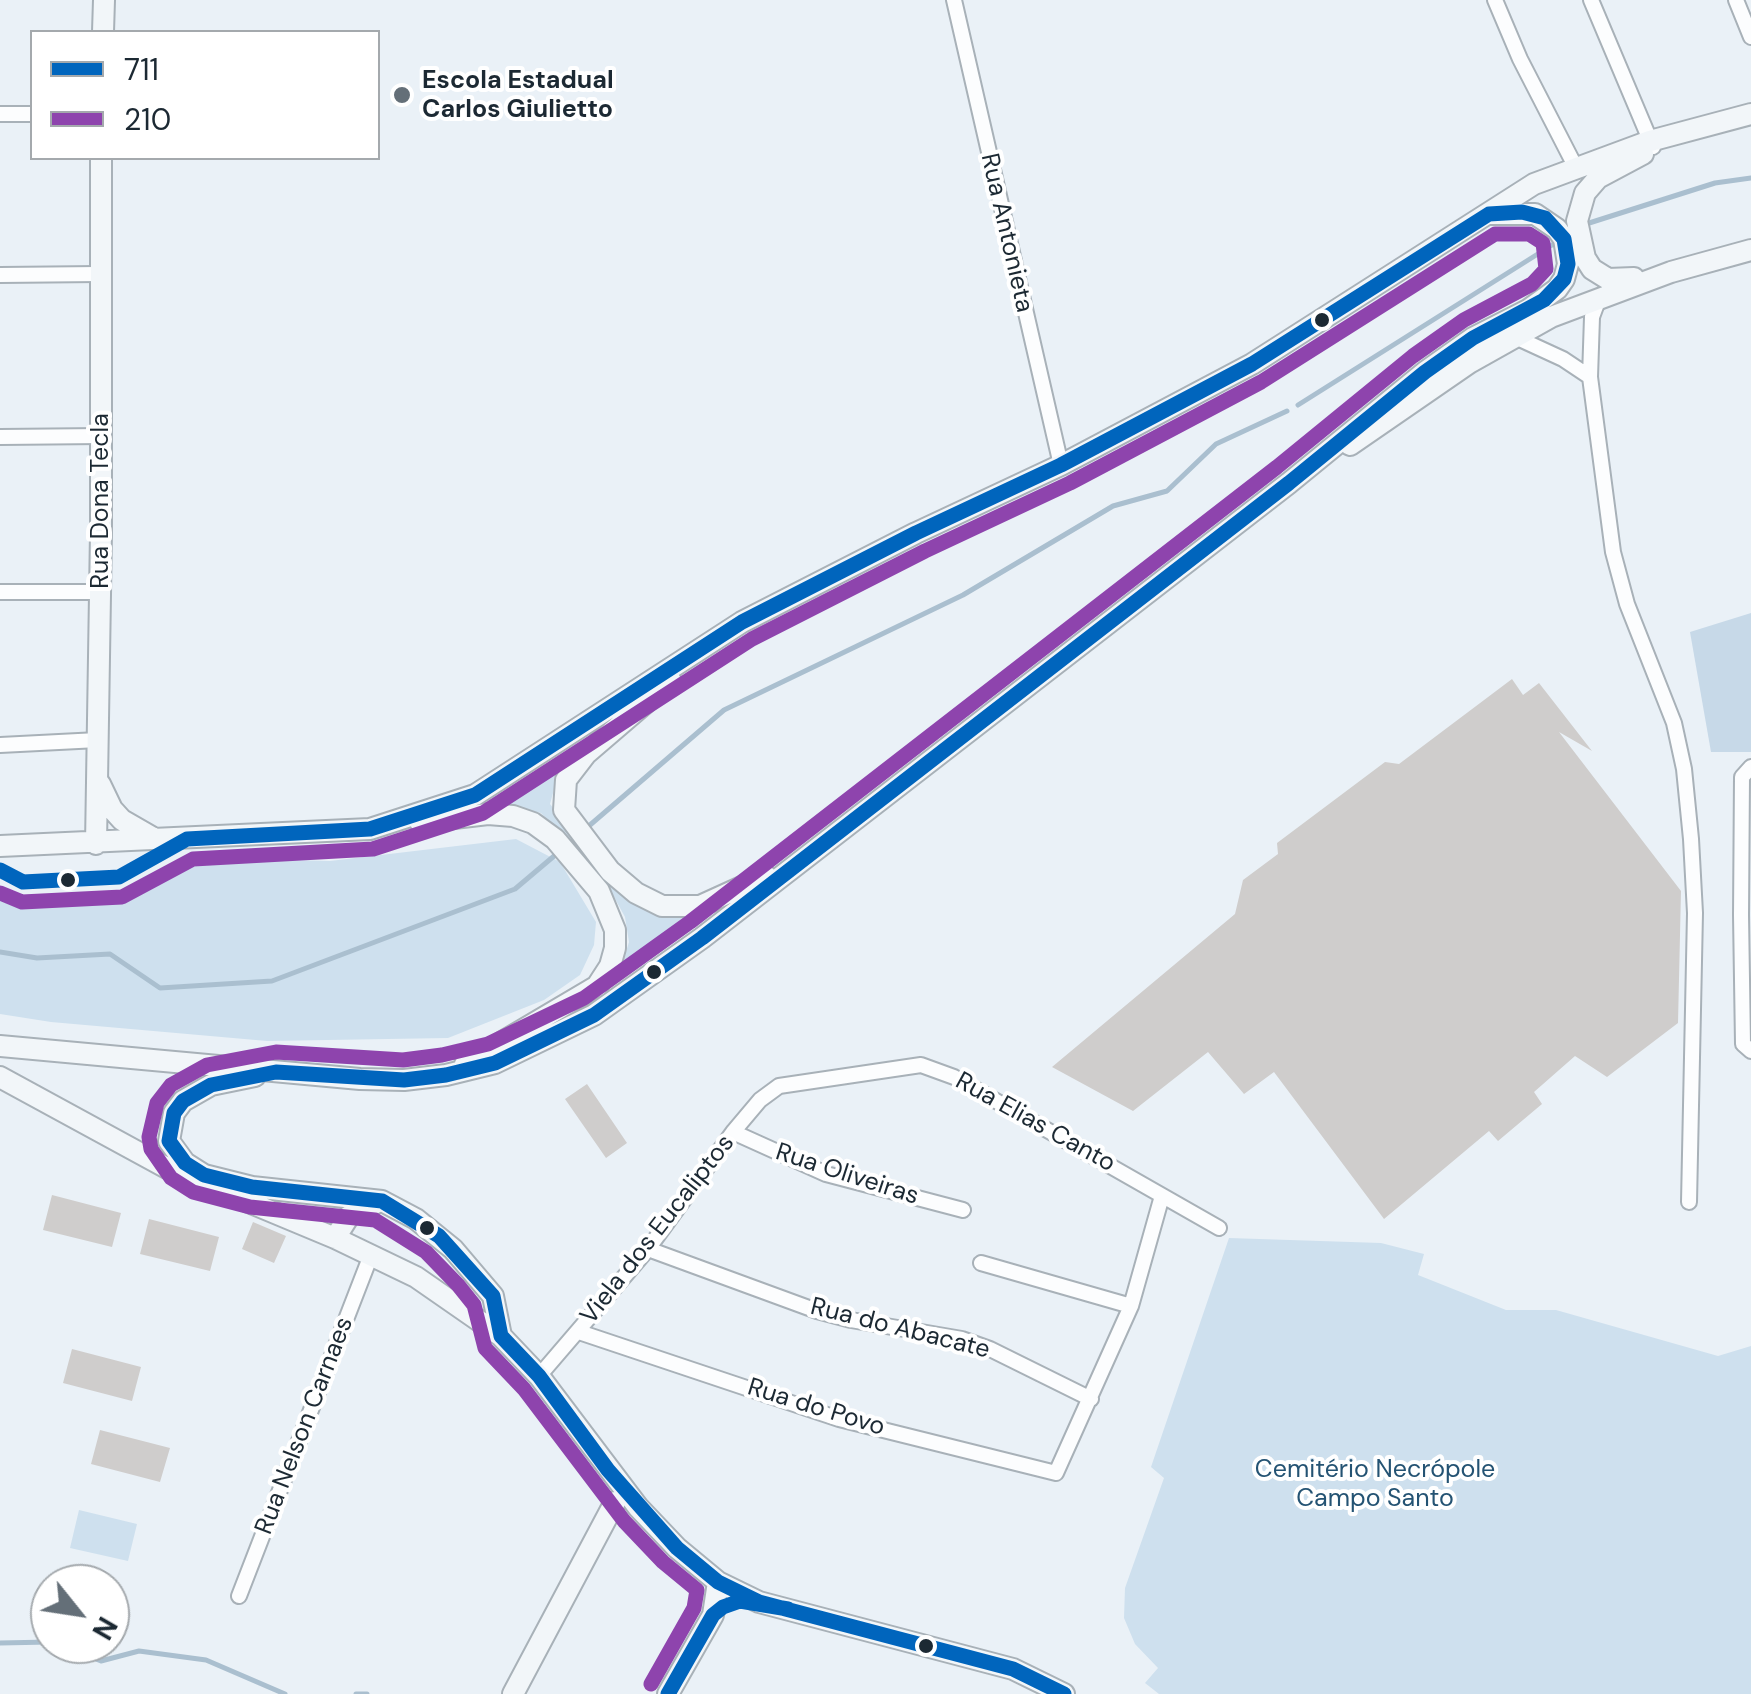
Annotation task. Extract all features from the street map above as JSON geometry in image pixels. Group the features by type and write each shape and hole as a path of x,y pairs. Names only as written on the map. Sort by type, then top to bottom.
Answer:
{"main road":[{"path":"103,30 104,0"},
{"path":"370,829 475,795 742,622 1252,364 1534,184 1575,166 1751,114"},
{"path":"1652,145 1598,178 1585,193 1577,221 1585,258 1599,274 1619,280 1672,272"},
{"name":"Rua Dona Tecla","path":"96,844 101,592 101,160"},
{"path":"0,1046 374,1079 446,1076 495,1063 594,1015 702,938 1289,483 1425,372 1557,289 1568,264 1564,239 1557,229 1535,214 1489,214"},
{"path":"1289,483 1513,336 1599,298 1751,250"},
{"path":"742,622 586,754 566,780 564,810 610,871 636,893 662,906 687,908 756,882 835,834"},
{"path":"98,778 112,809 122,820 160,841"},
{"path":"0,846 370,829 488,814 533,823 554,839 599,891 610,911 615,948 610,966 597,986 446,1076"},
{"path":"276,1072 212,1085 182,1101 169,1128 169,1141 185,1164 218,1180 252,1187 382,1200 439,1236 493,1296 501,1336"},
{"path":"0,1078 167,1168 335,1238 464,1298 493,1296"},
{"path":"335,1238 349,1216 382,1200"},
{"path":"416,1277 501,1336 539,1376 638,1506 677,1548 718,1582 760,1602 1013,1669 1064,1694"},
{"path":"512,1694 615,1502 608,1470"},
{"path":"615,1502 622,1500 638,1506"},
{"path":"668,1694 713,1615 718,1582"},
{"path":"713,1615 732,1602 760,1602"}],"street":[{"name":"Rua Antonieta","path":"954,0 1060,464"},
{"path":"1495,0 1575,166"},
{"path":"1590,0 1652,145"},
{"path":"1736,0 1751,37"},
{"path":"0,114 30,114"},
{"path":"0,275 99,274"},
{"path":"1599,298 1592,318 1590,377 1613,552 1627,604 1674,723 1684,769 1696,913 1689,1202"},
{"path":"1513,336 1563,359 1590,377"},
{"path":"0,437 102,436"},
{"path":"0,592 101,592"},
{"path":"0,744 98,740"},
{"path":"1747,1048 1742,777 1751,767"},
{"name":"Rua Elias Canto","path":"779,1086 921,1065 954,1077 1218,1228"},
{"name":"Viela dos Eucaliptos","path":"539,1376 648,1248 733,1132 760,1100 779,1086"},
{"name":"Rua Oliveiras","path":"733,1132 826,1174 963,1210"},
{"path":"1091,1399 1131,1306 1162,1196"},
{"name":"Rua do Abacate","path":"648,1248 850,1320 962,1339 1091,1399"},
{"name":"Rua Nelson Carnaes","path":"238,1596 371,1255"},
{"path":"981,1263 1131,1306"},
{"name":"Rua do Povo","path":"579,1332 839,1418 1056,1474 1091,1399"}],"green space":[{"path":"578,751 558,775 550,804 612,881 636,899 692,920 618,979 629,942 625,917 608,886 541,813 513,807 476,811"},
{"path":"516,839 560,862 596,922 594,945 580,975 544,1000 448,1038 267,1041 0,1014 0,896 26,902 110,895 201,858 330,861"},
{"name":"Cemitério Necrópole Campo Santo","path":"1229,1238 1381,1243 1424,1254 1418,1275 1506,1310 1556,1310 1718,1356 1751,1346 1751,1694 1159,1694 1145,1683 1158,1668 1135,1644 1124,1618 1125,1588 1164,1478 1151,1467"},
{"path":"79,1510 137,1524 128,1561 70,1548"}],"shaded area":[{"path":"1751,613 1751,752 1711,752 1690,632"}],"building":[{"path":"1512,679 1523,695 1539,683 1592,751 1559,732 1681,891 1678,1023 1607,1077 1575,1056 1534,1092 1542,1104 1498,1141 1489,1131 1384,1219 1274,1072 1244,1094 1208,1052 1133,1111 1052,1067 1235,914 1243,880 1278,854 1277,843 1385,762 1399,764"},
{"path":"587,1084 627,1143 606,1158 565,1099"},
{"path":"52,1195 121,1213 112,1247 43,1230"},
{"path":"149,1219 219,1237 210,1271 140,1254"},
{"path":"253,1222 286,1236 274,1263 242,1249"},
{"path":"72,1349 141,1367 132,1401 63,1383"},
{"path":"100,1430 170,1448 160,1482 91,1464"}],"waterway":[{"path":"1586,224 1715,183 1751,178"},
{"path":"1298,405 1560,240"},
{"path":"583,831 724,710 963,595 1113,506 1167,491 1216,444 1287,411"},
{"path":"0,952 37,958 110,954 160,988 272,981 515,889 560,851"},
{"path":"0,1643 30,1642"},
{"path":"130,1653 139,1651 206,1660 285,1694"},
{"path":"356,1694 367,1694"}],"transit line":[{"name":"711","path":"0,870 23,882 119,877 187,839 370,829 475,795 742,622 916,533 1061,465 1252,364 1489,214 1522,212 1545,218 1564,239 1568,264 1564,279 1544,300 1473,338 1425,372 1289,483 702,938 594,1015 495,1063 446,1075 404,1080 276,1072 211,1085 183,1101 174,1113 169,1141 185,1163 204,1175 252,1187 382,1201 439,1236 493,1296 501,1336 539,1376 608,1470 677,1548 718,1582 759,1602 1013,1669 1064,1694"},
{"name":"210","path":"0,893 22,902 122,897 193,859 373,849 483,813 752,639 1070,483 1261,382 1495,234 1529,234 1543,243 1546,269 1532,284 1464,320 1413,356 1277,467 690,922 584,998 488,1044 442,1055 403,1060 276,1052 207,1065 171,1085 157,1103 149,1137 151,1149 171,1178 193,1192 250,1207 375,1220 426,1252 458,1285 474,1305 485,1348 524,1389 624,1521 663,1562 697,1590 694,1608 651,1684"},
{"name":"711","path":"668,1694 713,1615 723,1607 740,1601 788,1609"}],"place":[{"name":"Escola Estadual Carlos Giulietto","path":"402,95"}]}
